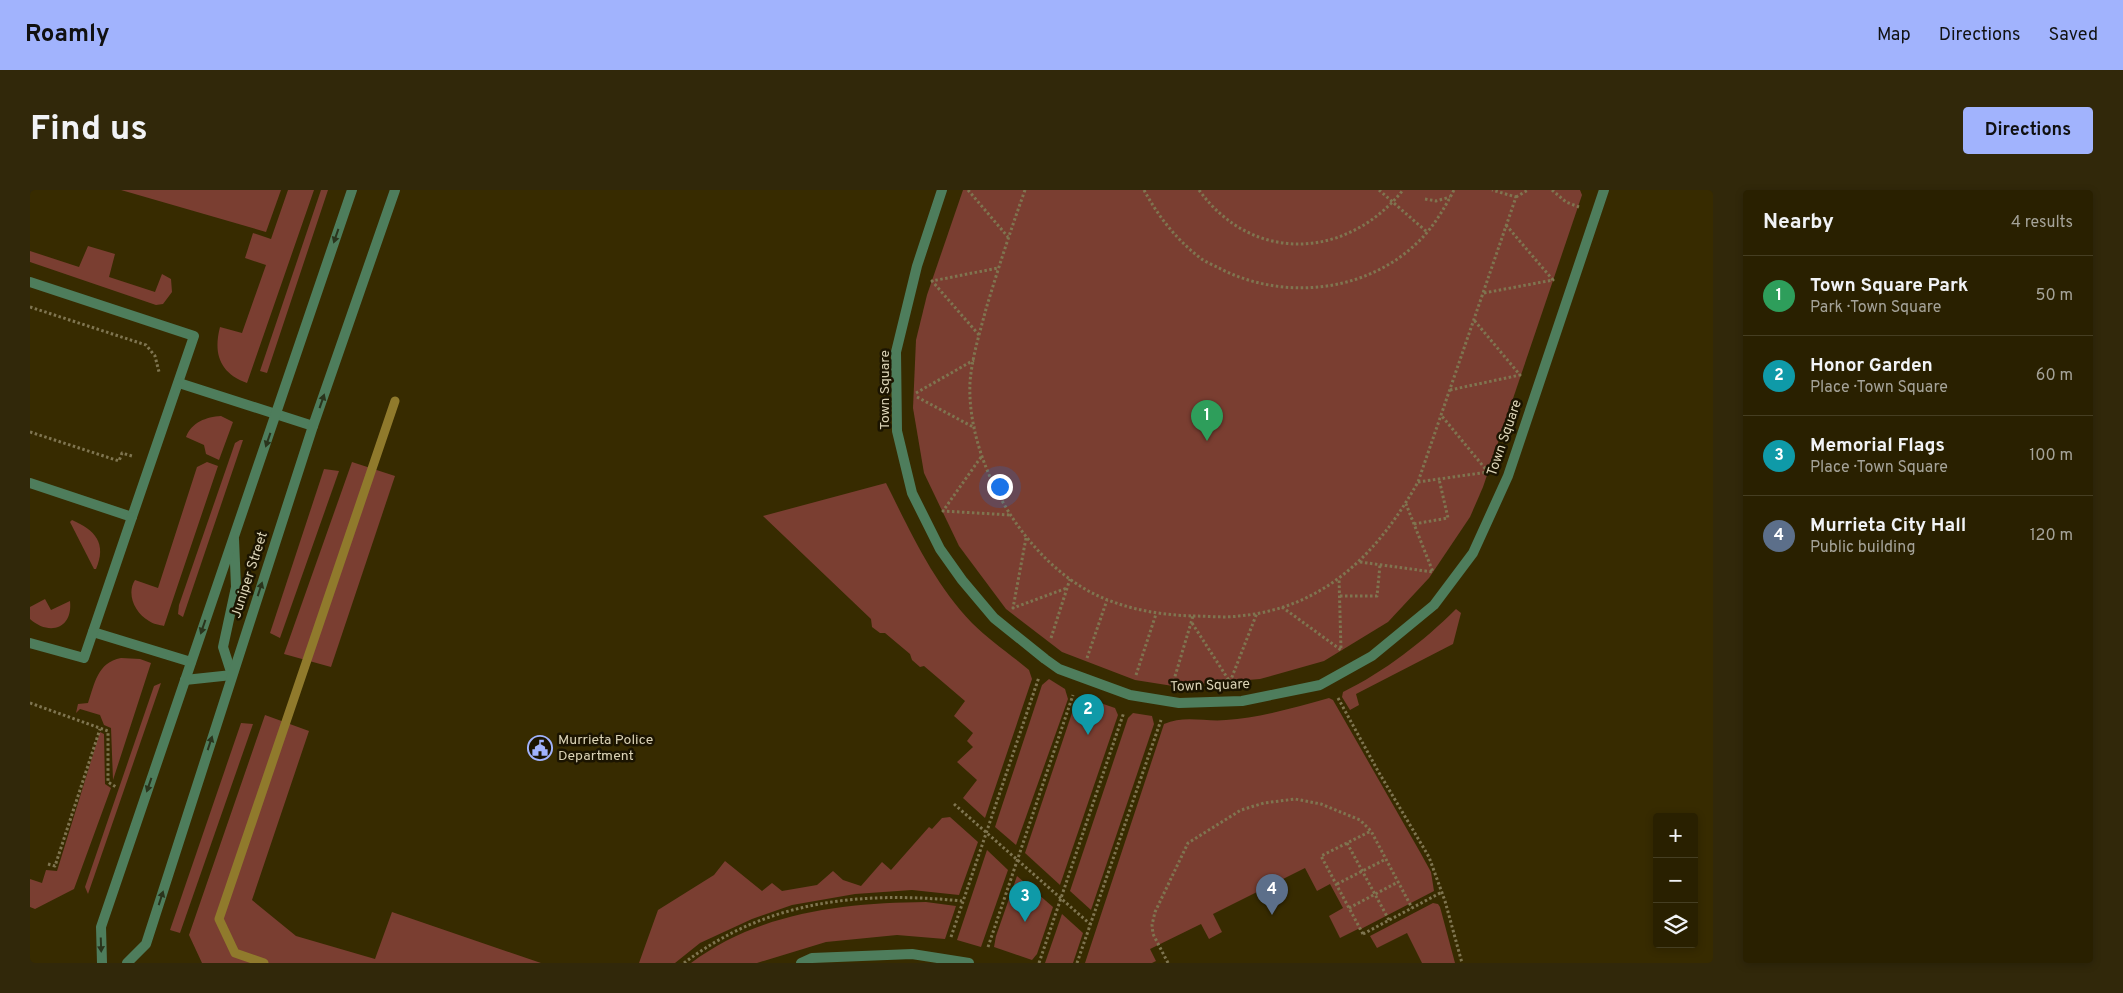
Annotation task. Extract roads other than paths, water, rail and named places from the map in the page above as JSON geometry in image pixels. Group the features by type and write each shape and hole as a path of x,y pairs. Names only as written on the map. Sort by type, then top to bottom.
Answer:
{"street":[{"name":"Juniper Street","path":"102,963 100,927 352,190"},
{"name":"Juniper Street","path":"127,963 146,944 313,426 395,190"},
{"name":"Town Square","path":"942,190 917,266 896,352 897,431 912,493 940,549 962,580 994,618 1059,669 1130,695 1168,702 1242,701 1320,684 1372,656 1434,605 1473,553 1508,476 1604,190"},
{"path":"30,282 194,336 84,658 30,643"},
{"path":"179,383 313,426"},
{"path":"30,483 132,517"},
{"path":"185,680 232,675 223,648 236,587 234,538"},
{"path":"93,632 191,662"},
{"path":"801,963 812,958 912,954 969,963"}],"waterway":[{"path":"264,963 235,953 219,919 395,401"}],"place":[{"name":"Town Square Park","path":"1207,441"},
{"name":"Honor Garden","path":"1088,735"},
{"name":"Murrieta Police Department","path":"540,748"},
{"name":"Murrieta City Hall","path":"1272,915"},
{"name":"Memorial Flags","path":"1025,922"}]}
